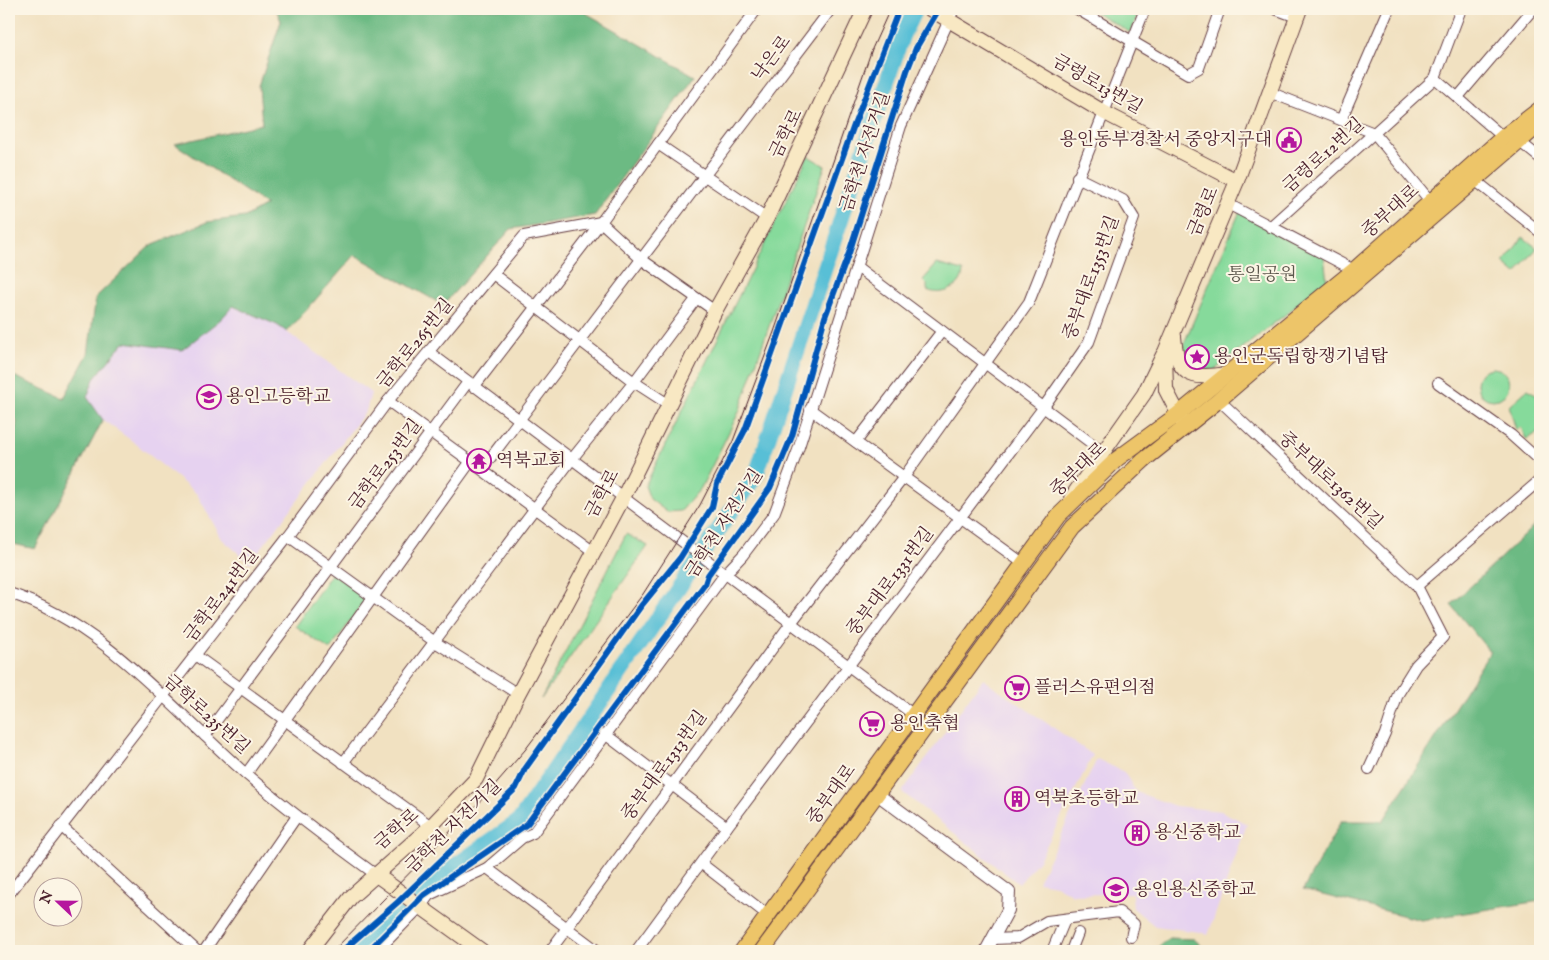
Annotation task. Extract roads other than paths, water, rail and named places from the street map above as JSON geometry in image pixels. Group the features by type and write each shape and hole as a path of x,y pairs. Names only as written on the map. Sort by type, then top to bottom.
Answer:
{"main road":[{"name":"금학로","path":"309,951 352,897 380,878 476,779 518,694 623,498 715,311 767,218 828,93 865,9"},
{"name":"금령로13번길","path":"944,13 1105,113 1237,181"},
{"name":"금령로","path":"1181,421 1166,390 1165,352 1228,204 1298,13"},
{"name":"중부대로","path":"762,951 1072,527 1144,460 1227,374 1354,270 1503,138 1540,109"},
{"name":"중부대로","path":"742,951 1058,516 1118,459 1219,400 1540,124"},
{"path":"1173,332 1175,357 1186,372 1204,378 1227,374"},
{"path":"1058,516 1144,394 1165,352"},
{"path":"380,878 482,951"}],"street":[{"name":"금학로253번길","path":"331,567 430,432 536,307 758,9"},
{"name":"낙은로","path":"482,469 831,9"},
{"path":"1077,9 1133,40 1188,74 1199,68 1220,9"},
{"path":"791,623 904,477 1029,302 1145,9"},
{"path":"1275,9 1298,13"},
{"path":"1342,120 1389,9"},
{"name":"금령로12번길","path":"1270,226 1435,78 1461,9"},
{"path":"1458,98 1533,9"},
{"path":"377,951 428,895 487,868 522,838 533,833 725,574 743,555 774,514 798,450 901,126 944,13"},
{"path":"1435,78 1503,138"},
{"path":"1269,92 1374,133 1431,202"},
{"path":"1520,142 1540,158"},
{"path":"658,144 767,218"},
{"name":"중부대로1353번길","path":"1043,408 1089,342 1134,218 1123,200 1077,177"},
{"path":"1476,181 1540,232"},
{"path":"1228,204 1354,270"},
{"path":"601,222 641,259 715,311"},
{"name":"금학로265번길","path":"594,552 388,401 524,236 601,222"},
{"path":"856,267 1103,452"},
{"path":"493,274 634,382 668,404"},
{"path":"343,763 572,459 634,382 696,299"},
{"path":"856,442 942,331"},
{"path":"429,352 914,714"},
{"path":"1438,383 1511,435 1540,461"},
{"name":"중부대로1362번길","path":"1219,400 1417,586 1443,637 1416,665 1398,694 1385,734 1369,769"},
{"name":"금학로253번길","path":"288,536 388,401"},
{"name":"중부대로1331번길","path":"848,666 1043,408"},
{"path":"810,409 1024,564"},
{"path":"246,774 471,461"},
{"path":"1417,586 1540,480"},
{"path":"288,536 435,642 518,694"},
{"name":"금학로241번길","path":"288,536 195,656 431,826"},
{"path":"205,736 331,567"},
{"name":"금학로235번길","path":"9,593 55,612 106,646 246,774 297,816 380,878"},
{"name":"중부대로1313번길","path":"550,951 791,623"},
{"path":"9,894 195,656"},
{"path":"636,951 848,666"},
{"path":"605,734 727,827"},
{"path":"877,794 1009,892 1008,910 986,951"},
{"path":"204,951 297,816"},
{"path":"61,826 196,951"},
{"path":"702,864 769,916"},
{"path":"487,868 598,951"},
{"path":"993,939 1018,938 1047,921 1119,912 1134,924 1131,937"},
{"path":"1052,951 1065,920"},
{"path":"1071,951 1078,933"}],"waterway":[{"path":"358,951 422,889 519,821 756,475 902,36 915,9"}],"tram line":[{"path":"333,951 485,796 525,750 643,594 700,505 733,441 774,332 872,49 890,9"},
{"path":"795,294 898,9"},
{"path":"746,425 767,372"}],"place":[{"name":"용인동부경찰서 중앙지구대","path":"1289,140"},
{"name":"용인군독립항쟁기념탑","path":"1197,357"},
{"name":"용인고등학교","path":"209,397"},
{"name":"역북교회","path":"479,461"},
{"name":"플러스유편의점","path":"1017,688"},
{"name":"용인축협","path":"872,724"},
{"name":"역북초등학교","path":"1017,799"},
{"name":"용신중학교","path":"1137,833"},
{"name":"용인용신중학교","path":"1116,890"}],"park label":[{"name":"통일공원","path":"1262,275"}]}
